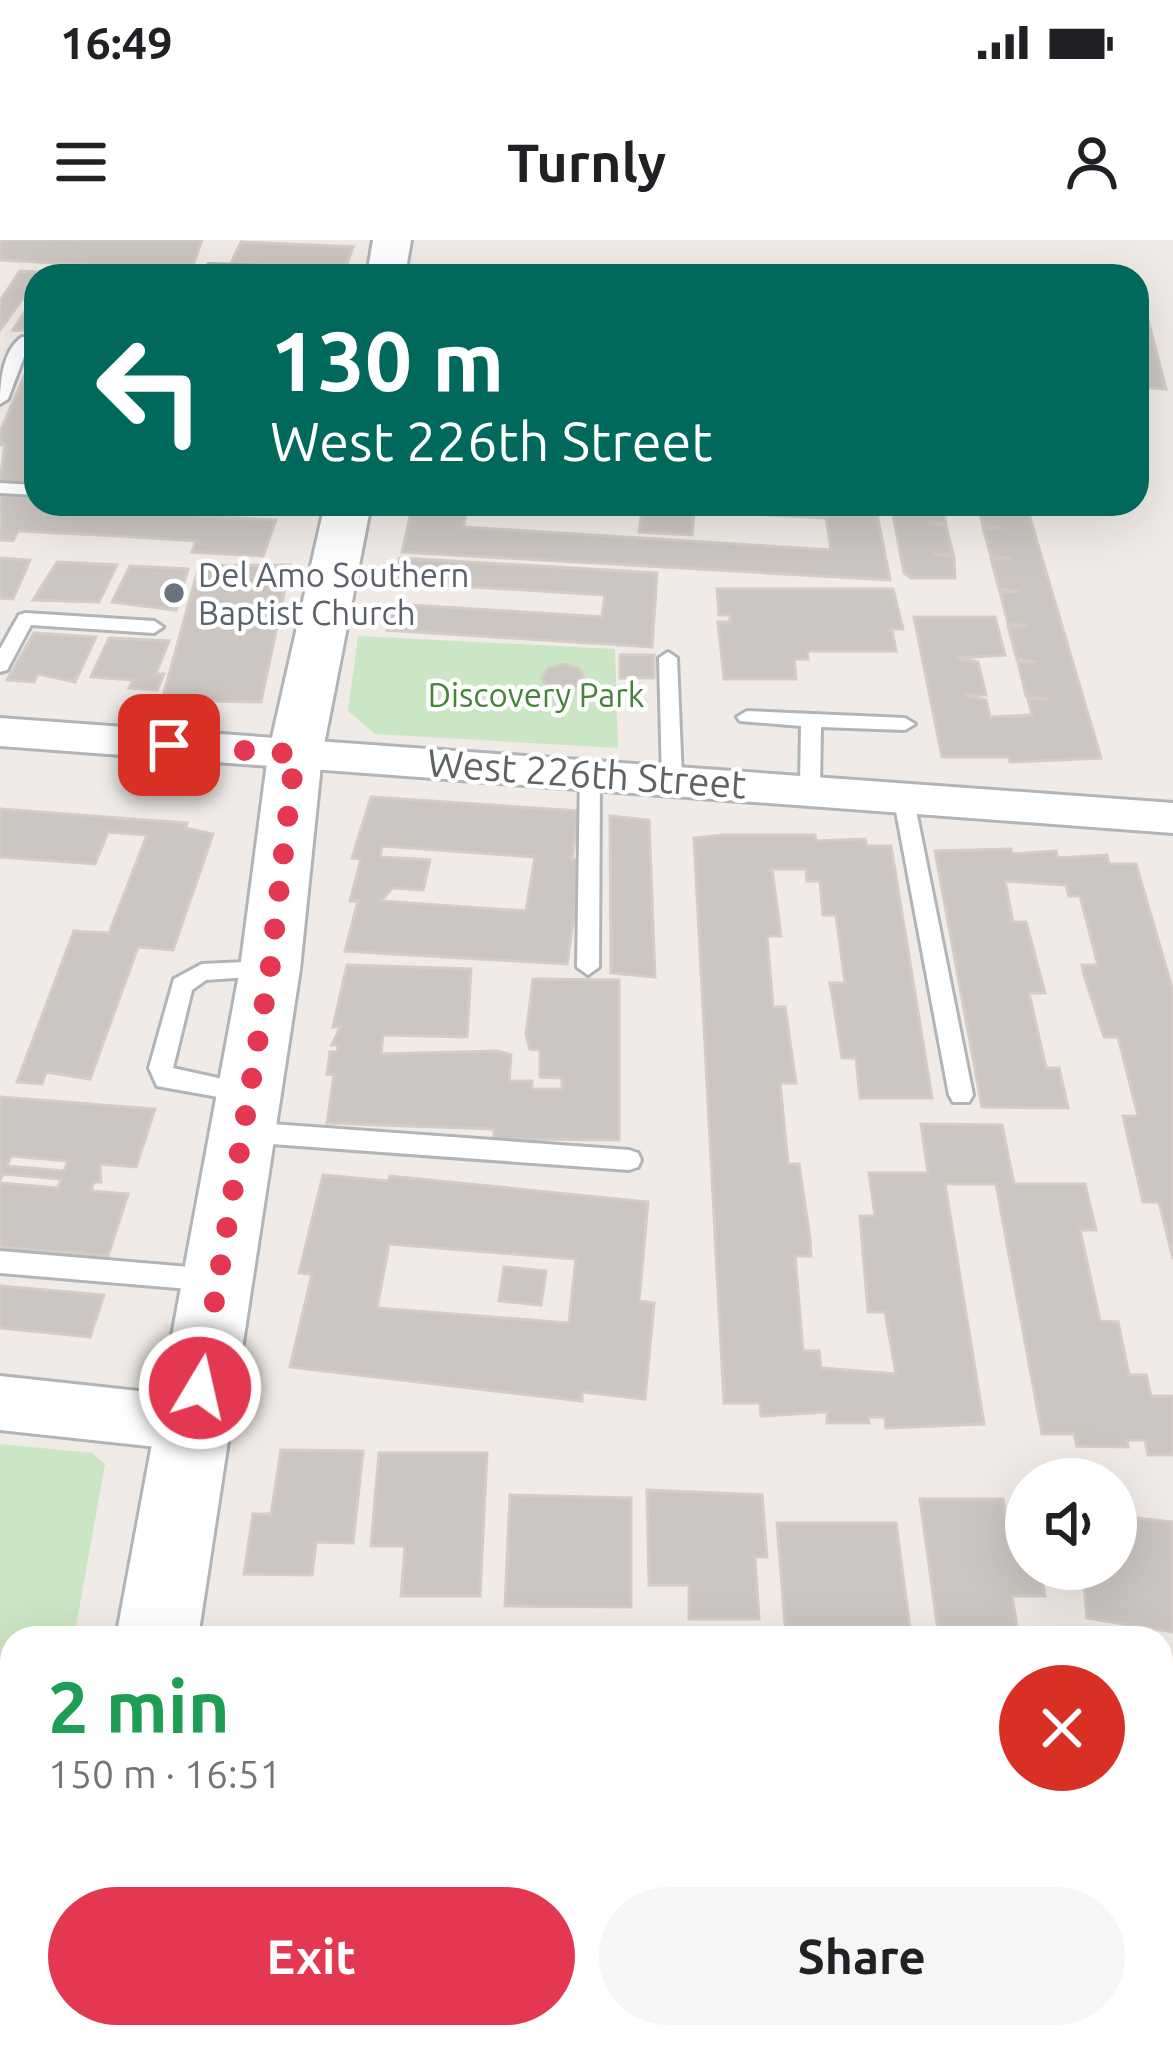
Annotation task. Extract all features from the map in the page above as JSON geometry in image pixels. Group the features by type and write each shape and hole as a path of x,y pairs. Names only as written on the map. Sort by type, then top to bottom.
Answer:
{"street":[{"path":"160,1626 270,969 295,754 346,516"},
{"name":"West 226th Street","path":"0,732 1173,818"},
{"path":"0,1403 194,1424"}],"lane":[{"path":"0,399 24,341"},
{"path":"0,617 154,627"},
{"path":"0,666 25,619"},
{"path":"668,658 672,779"},
{"path":"748,717 905,724"},
{"path":"810,788 811,719"},
{"path":"589,967 590,773"},
{"path":"903,795 961,1095"},
{"path":"270,969 202,972 182,985 161,1068 165,1079 246,1113 629,1160"},
{"path":"0,1262 218,1280"}],"green space":[{"name":"Discovery Park","path":"358,636 615,649 618,748 375,734 348,711"},
{"path":"0,1444 92,1453 105,1464 76,1626 0,1626"}],"building":[{"path":"0,240 202,240 193,264 0,260"},
{"path":"241,242 353,247 347,264 231,263"},
{"path":"24,271 24,297 0,330 0,301"},
{"path":"24,313 24,330 13,330"},
{"path":"1149,323 1166,389 1149,388"},
{"path":"24,377 24,482 0,481 5,445 0,445 0,432"},
{"path":"0,495 24,496 24,516 276,520 263,556 192,552 196,541 120,536 18,531 13,541 0,540"},
{"path":"410,516 466,516 463,527 831,550 826,518 790,516 877,516 890,580 402,552"},
{"path":"641,516 694,516 692,535 639,532"},
{"path":"893,516 944,516 946,523 927,523 946,526 953,554 933,554 954,557 955,578 911,578 904,573"},
{"path":"980,516 1030,516 1101,758 1010,762 1009,757 942,757 914,617 995,617 1005,655 957,658 978,662 986,695 964,695 986,700 990,717 1032,715 1028,699 1048,699 1026,696 1018,662 1037,662 1017,659 1008,626 1028,626 1008,623 1000,592 1019,592 999,589 991,559 1010,559 991,556 983,528 1002,528 983,525"},
{"path":"0,558 30,560 13,599 0,598"},
{"path":"400,558 657,573 652,647 387,630 395,604 602,617 605,595 393,582"},
{"path":"57,562 117,565 99,602 33,600"},
{"path":"290,565 261,702 162,700 199,566"},
{"path":"130,566 188,569 176,610 112,602"},
{"path":"717,589 893,589 903,629 892,629 896,651 807,651 808,659 794,659 796,679 724,679 718,622 730,622 730,615 719,615"},
{"path":"34,633 96,637 75,682 38,674 34,682 7,680"},
{"path":"109,638 169,641 156,674 164,674 157,690 129,688 133,680 91,677"},
{"path":"620,655 654,655 654,678 620,678"},
{"path":"564,664 579,668 584,678 578,688 562,692 547,687 542,678 548,668"},
{"path":"371,797 579,811 572,859 582,860 567,964 345,951 358,901 350,901 361,859 352,858","holes":["382,846 535,857 526,911 381,901 392,888 423,890 430,860 380,857"]},
{"path":"0,809 187,823 185,828 213,834 173,950 138,947 90,1079 46,1072 42,1084 17,1082 74,931 109,933 147,835 108,832 95,864 0,857"},
{"path":"610,816 649,820 655,977 611,973"},
{"path":"815,835 816,841 865,839 867,846 891,846 932,1098 860,1098 856,1058 842,1058 830,983 845,983 836,915 823,915 820,881 807,881 806,869 772,869 781,936 767,936 773,1007 785,1007 796,1083 780,1083 788,1164 799,1164 810,1239 811,1256 795,1256 803,1351 819,1351 821,1368 896,1374 885,1312 868,1312 860,1216 875,1216 869,1173 928,1173 921,1124 1002,1125 1014,1184 1085,1184 1096,1230 1080,1230 1100,1321 1118,1322 1129,1375 1146,1375 1151,1396 1173,1396 1173,1455 1148,1455 1145,1440 1127,1440 1128,1447 1077,1446 1074,1434 1042,1434 996,1184 945,1184 984,1424 886,1428 885,1417 868,1417 869,1423 827,1423 827,1412 761,1416 760,1403 724,1403 694,838"},
{"path":"1011,849 1012,854 1056,851 1058,858 1107,855 1109,864 1136,864 1173,991 1173,1259 1159,1202 1143,1202 1123,1116 1138,1116 1118,1037 1104,1037 1084,975 1082,965 1098,965 1080,896 1069,896 1066,885 1005,881 1013,922 1026,922 1045,993 1029,993 1046,1068 1059,1068 1068,1108 982,1107 935,851"},
{"path":"347,965 471,969 467,1037 383,1035 381,1054 498,1051 511,1055 509,1081 532,1081 532,1089 562,1089 562,1078 540,1077 540,1050 530,1049 526,1035 533,979 619,980 619,1140 494,1139 494,1129 327,1123 334,1075 327,1074 330,1052 337,1052 338,1045 332,1045 340,1027 333,1027"},
{"path":"0,1097 155,1109 136,1167 100,1164 101,1182 94,1182 91,1191 128,1194 108,1256 0,1247 0,1183 58,1188 61,1179 3,1174 0,1181","holes":["11,1156 68,1161 64,1171 7,1166"]},
{"path":"323,1175 388,1181 390,1176 648,1202 639,1301 654,1303 645,1399 582,1392 582,1401 290,1367 312,1274 299,1273","holes":["389,1244 576,1259 569,1323 377,1308"]},
{"path":"504,1267 546,1271 541,1305 499,1301"},
{"path":"0,1286 104,1295 90,1337 0,1328"},
{"path":"281,1450 363,1451 353,1543 316,1542 312,1575 244,1574 253,1514 271,1514"},
{"path":"379,1453 487,1453 480,1596 401,1596 405,1546 371,1546"},
{"path":"647,1490 762,1495 767,1557 755,1557 759,1619 689,1619 689,1585 649,1585"},
{"path":"510,1495 631,1498 631,1607 505,1606"},
{"path":"920,1499 1003,1499 1005,1590 1044,1590 1045,1596 1012,1596 1017,1626 937,1626"},
{"path":"1137,1518 1173,1522 1173,1626 1087,1618 1085,1590 1137,1590"},
{"path":"777,1523 896,1523 910,1626 785,1626"}],"place":[{"name":"Del Amo Southern Baptist Church","path":"174,593"}],"route":[{"path":"169,745 295,754 270,969 200,1388"}]}
